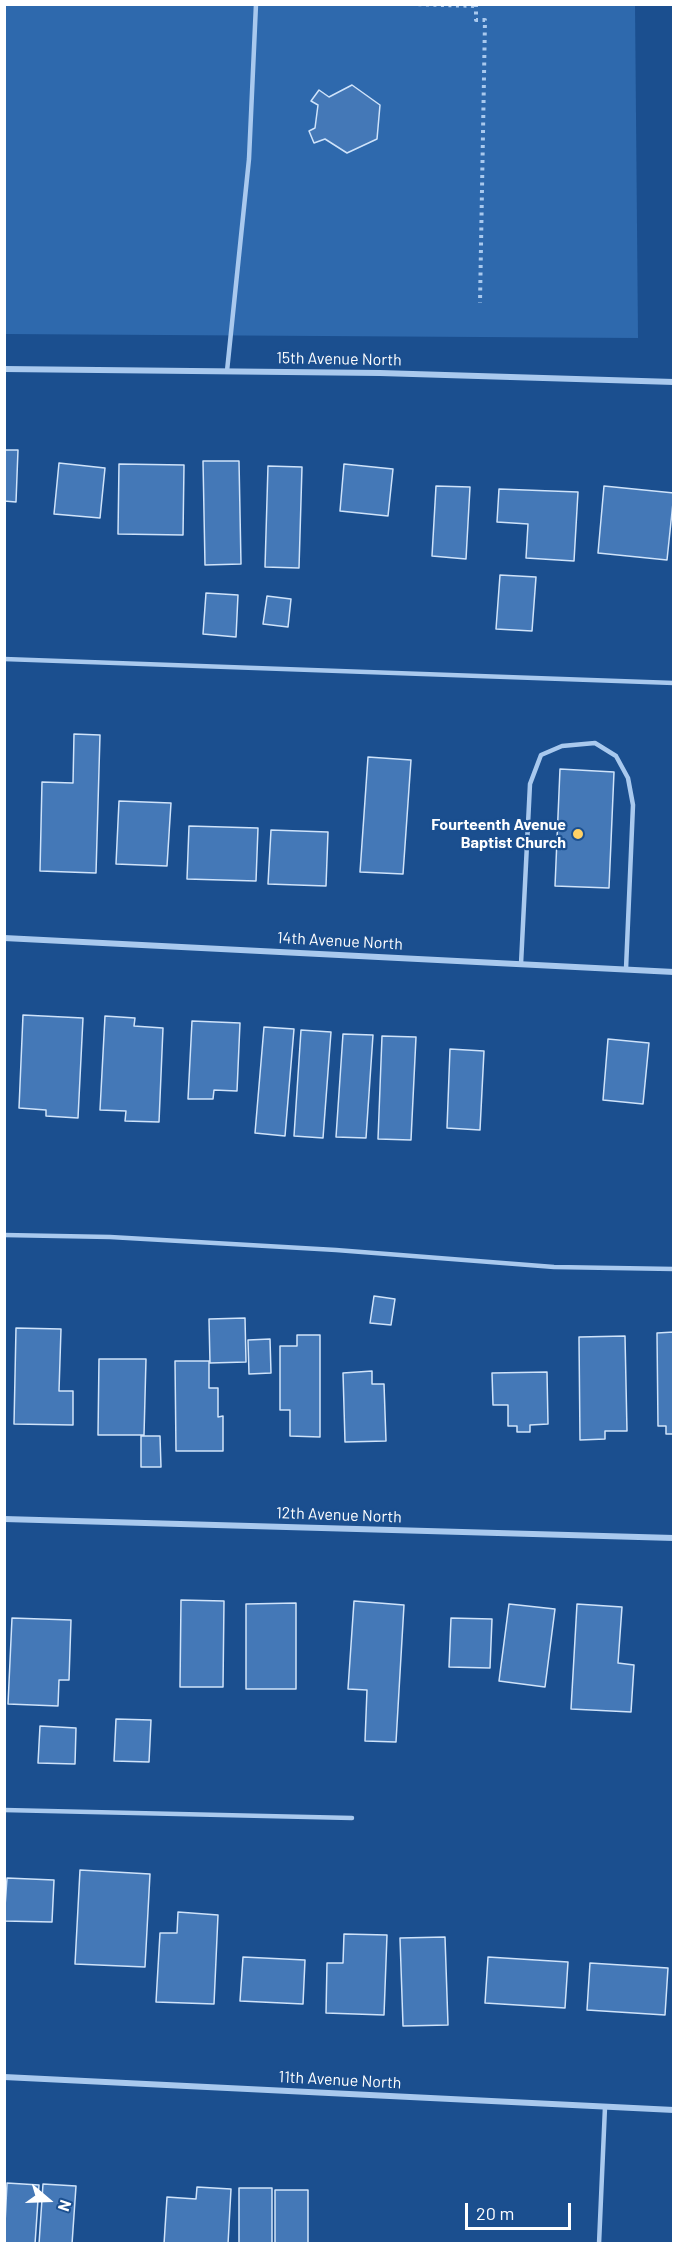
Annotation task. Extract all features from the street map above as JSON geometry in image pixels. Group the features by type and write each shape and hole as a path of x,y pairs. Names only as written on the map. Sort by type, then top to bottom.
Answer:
{"street":[{"name":"15th Avenue North","path":"4,369 380,373 674,382"},
{"name":"14th Avenue North","path":"4,938 674,972"},
{"name":"12th Avenue North","path":"4,1519 674,1538"},
{"name":"11th Avenue North","path":"4,2078 674,2110"}],"lane":[{"path":"227,371 249,159 256,4"},
{"path":"4,659 674,683"},
{"path":"521,964 530,784 541,755 562,746 595,743 616,756 628,778 633,805 626,969"},
{"path":"4,1234 122,1237 336,1250 554,1267 674,1269"},
{"path":"4,1810 352,1818"},
{"path":"599,2244 604,2107"}],"path":[{"path":"411,4 476,5 476,20 485,20 480,303"}],"shaded area":[{"path":"5,5 635,5 638,338 5,334"}],"building":[{"path":"352,85 380,105 377,139 347,153 325,139 314,143 309,131 315,128 318,105 311,101 319,90 329,97"},
{"path":"4,450 18,450 16,502 4,501"},
{"path":"203,461 239,461 241,564 205,565"},
{"path":"59,463 105,468 100,518 54,514"},
{"path":"119,464 184,465 183,535 118,534"},
{"path":"344,464 393,469 388,516 340,511"},
{"path":"268,466 302,467 299,568 265,567"},
{"path":"436,486 470,487 466,559 432,556"},
{"path":"604,486 674,493 667,560 598,553"},
{"path":"499,489 578,492 574,561 526,558 528,524 497,522"},
{"path":"500,575 536,577 532,631 496,629"},
{"path":"206,593 238,595 236,637 203,634"},
{"path":"267,596 291,599 288,627 263,624"},
{"path":"74,734 100,735 96,873 40,871 42,782 73,783"},
{"path":"368,757 411,760 403,874 360,872"},
{"path":"560,769 614,772 609,888 555,886"},
{"path":"119,801 171,803 167,866 116,864"},
{"path":"189,826 258,828 256,881 187,879"},
{"path":"271,830 328,832 326,886 268,884"},
{"path":"23,1015 83,1018 78,1118 46,1116 46,1110 19,1108"},
{"path":"105,1016 135,1018 134,1026 163,1028 159,1122 125,1121 126,1111 100,1110"},
{"path":"192,1021 240,1023 237,1091 214,1090 213,1099 188,1099"},
{"path":"264,1027 294,1029 285,1136 255,1133"},
{"path":"301,1030 331,1032 323,1138 294,1136"},
{"path":"343,1034 373,1035 366,1138 336,1137"},
{"path":"382,1036 416,1037 411,1140 378,1139"},
{"path":"608,1039 649,1043 643,1104 603,1100"},
{"path":"450,1049 484,1051 480,1130 447,1128"},
{"path":"374,1296 395,1299 391,1325 370,1323"},
{"path":"245,1318 246,1362 210,1363 209,1319"},
{"path":"16,1328 61,1329 59,1391 73,1391 73,1425 14,1424"},
{"path":"674,1332 674,1434 666,1434 666,1426 658,1426 657,1333"},
{"path":"297,1335 320,1335 320,1437 290,1436 290,1410 280,1410 280,1346 297,1346"},
{"path":"625,1336 627,1431 605,1431 605,1439 580,1440 579,1337"},
{"path":"270,1339 271,1373 249,1374 248,1340"},
{"path":"99,1359 146,1359 144,1435 98,1435"},
{"path":"175,1361 209,1361 209,1388 218,1388 218,1417 223,1416 223,1451 176,1451"},
{"path":"372,1371 372,1384 384,1384 386,1441 345,1442 343,1373"},
{"path":"547,1372 548,1424 530,1425 530,1432 517,1432 517,1426 508,1426 508,1405 493,1405 492,1373"},
{"path":"141,1436 160,1436 161,1467 141,1467"},
{"path":"181,1600 224,1601 223,1687 180,1687"},
{"path":"354,1601 404,1605 396,1742 365,1741 367,1690 348,1689"},
{"path":"296,1603 296,1689 246,1689 246,1604"},
{"path":"509,1604 555,1609 545,1687 499,1681"},
{"path":"577,1604 622,1607 618,1663 634,1665 631,1712 571,1709"},
{"path":"12,1618 71,1620 69,1680 59,1680 58,1706 8,1704"},
{"path":"451,1618 492,1619 490,1668 449,1667"},
{"path":"116,1719 151,1720 149,1762 114,1761"},
{"path":"40,1726 76,1728 75,1764 38,1763"},
{"path":"80,1870 150,1874 145,1967 75,1964"},
{"path":"7,1878 54,1880 52,1922 4,1921"},
{"path":"178,1912 218,1915 214,2004 156,2002 160,1933 177,1933"},
{"path":"344,1934 387,1935 384,2015 326,2013 327,1963 343,1963"},
{"path":"445,1937 448,2025 403,2026 400,1938"},
{"path":"243,1957 305,1960 303,2004 240,2001"},
{"path":"488,1957 568,1962 565,2008 485,2003"},
{"path":"590,1963 668,1968 665,2015 587,2010"},
{"path":"7,2183 39,2185 35,2244 4,2244"},
{"path":"43,2184 76,2186 72,2244 39,2244"},
{"path":"197,2187 231,2189 228,2244 164,2244 167,2197 196,2199"},
{"path":"239,2188 272,2188 272,2244 239,2244"},
{"path":"275,2190 308,2190 308,2244 275,2244"}],"place":[{"name":"Fourteenth Avenue Baptist Church","path":"578,834"}]}
